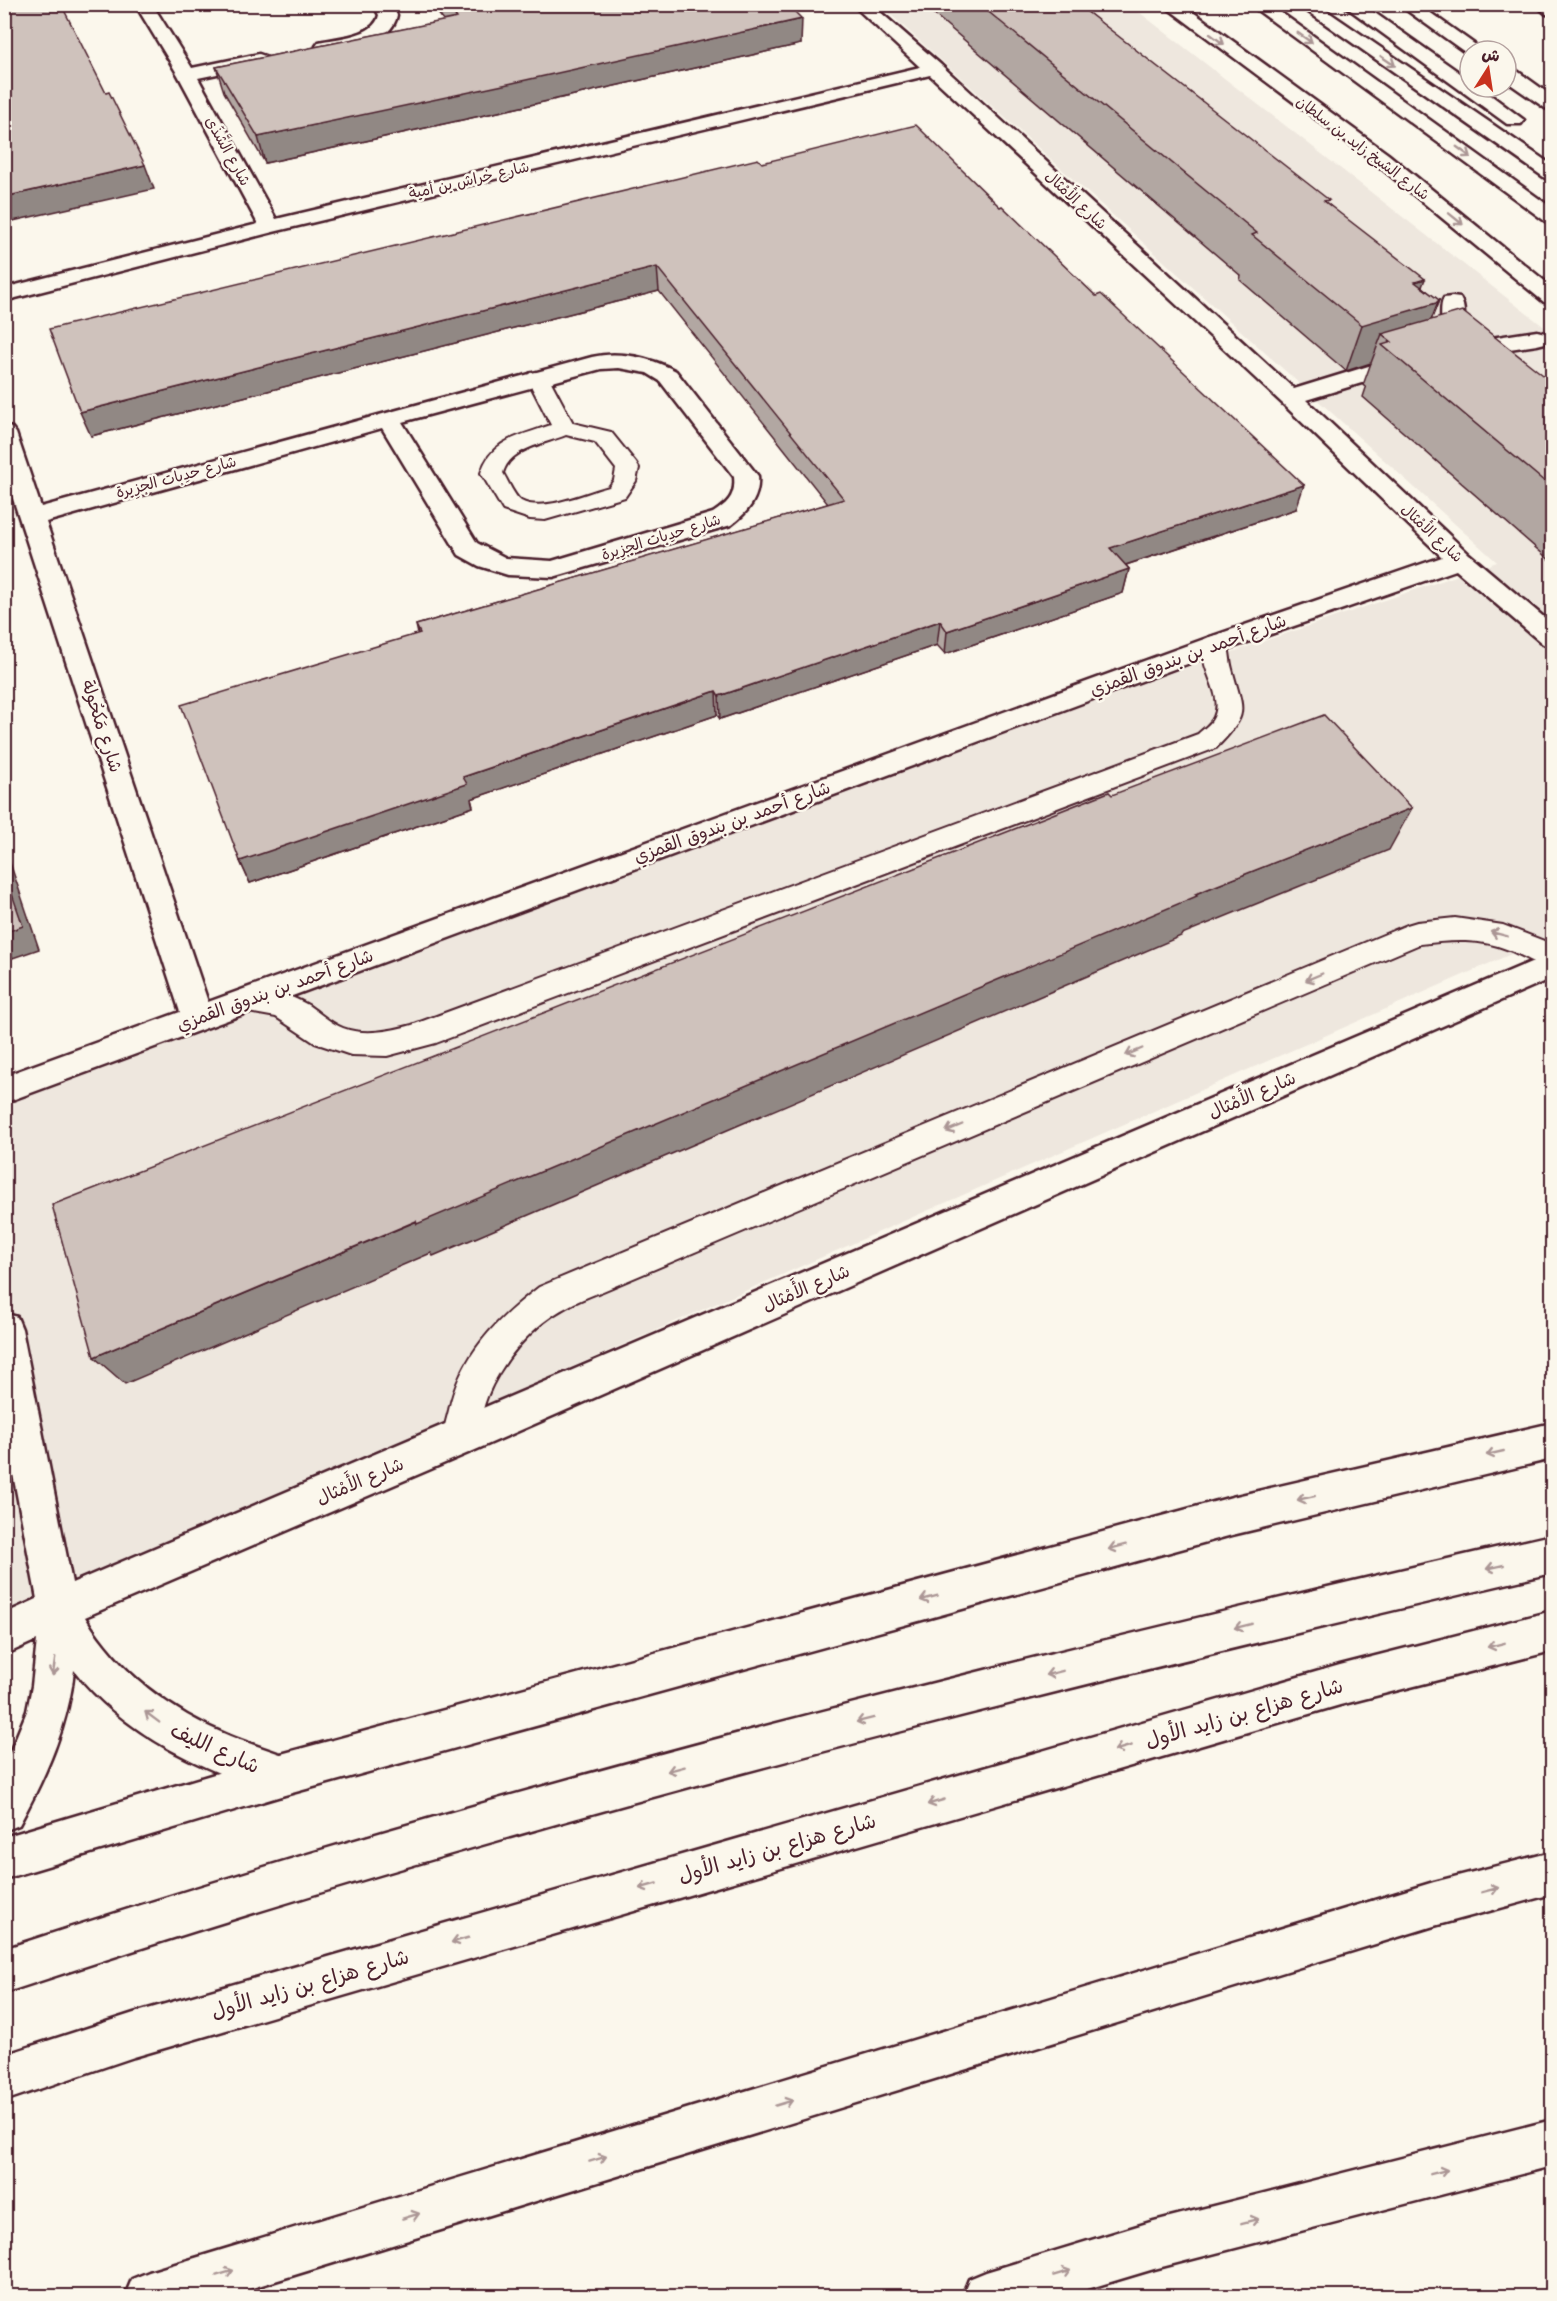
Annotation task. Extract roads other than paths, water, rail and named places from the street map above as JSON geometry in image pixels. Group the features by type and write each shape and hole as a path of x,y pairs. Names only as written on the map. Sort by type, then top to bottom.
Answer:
{"main road":[{"name":"شارع الشَّذَى","path":"143,4 187,75 270,227"},
{"path":"309,50 354,40 376,32 387,21 388,15 381,4"},
{"name":"شارع الأَمْثال","path":"860,4 934,69 1290,398 1460,560 1552,638"},
{"name":"شارع الشيخ زايد بن سلطان","path":"1170,4 1381,158 1552,297"},
{"path":"1257,4 1552,217"},
{"path":"1305,4 1552,174"},
{"path":"1350,4 1533,133"},
{"path":"1406,4 1458,39"},
{"path":"1543,4 1552,10"},
{"path":"187,75 276,57"},
{"name":"شارع خراش بن أمية","path":"4,295 270,227 934,69"},
{"path":"1518,80 1552,104"},
{"path":"1427,356 1444,341 1449,332 1453,313 1452,303"},
{"path":"1290,398 1427,356 1537,338"},
{"name":"شارع حدِبات الجزِيرة","path":"33,516 538,378 600,362 619,361 637,363 661,372 676,386 746,476 748,488 745,500 736,511 722,519 553,569 528,571 504,568 483,560 468,549 388,419"},
{"name":"شارع مَكحُولة","path":"4,433 198,1019"},
{"name":"شارع أحمد بن بندوق القمزي","path":"4,1090 1216,644 1460,560"},
{"name":"شارع الأَمْثال","path":"4,1635 58,1609 460,1438 1552,965"},
{"name":"شارع الليف","path":"4,1329 58,1609 56,1652 47,1710 27,1770 4,1810"},
{"path":"4,1857 281,1775 1232,1516 1552,1441"},
{"path":"4,1971 172,1916 509,1815 738,1752 1300,1611 1552,1554"},
{"name":"شارع الليف","path":"58,1609 83,1649 122,1694 163,1725 228,1759 281,1775"},
{"name":"شارع هزاع بن زايد الأول","path":"4,2078 134,2035 1340,1685 1552,1631"},
{"path":"148,2296 1434,1904 1552,1874"},
{"path":"986,2296 1154,2245 1552,2143"}],"lane":[{"path":"538,378 564,428 603,437 628,468 625,481 617,492 545,513 530,512 511,505 492,473 496,459 508,449 564,428"},
{"path":"247,1001 281,1005 295,1012 325,1034 348,1043 373,1046 425,1035 1207,741 1219,731 1227,719 1230,707 1229,693 1216,661 1216,644"},
{"path":"460,1438 469,1396 488,1358 517,1324 551,1299 591,1280 1417,933 1450,928 1485,930 1520,940 1552,957"}]}
